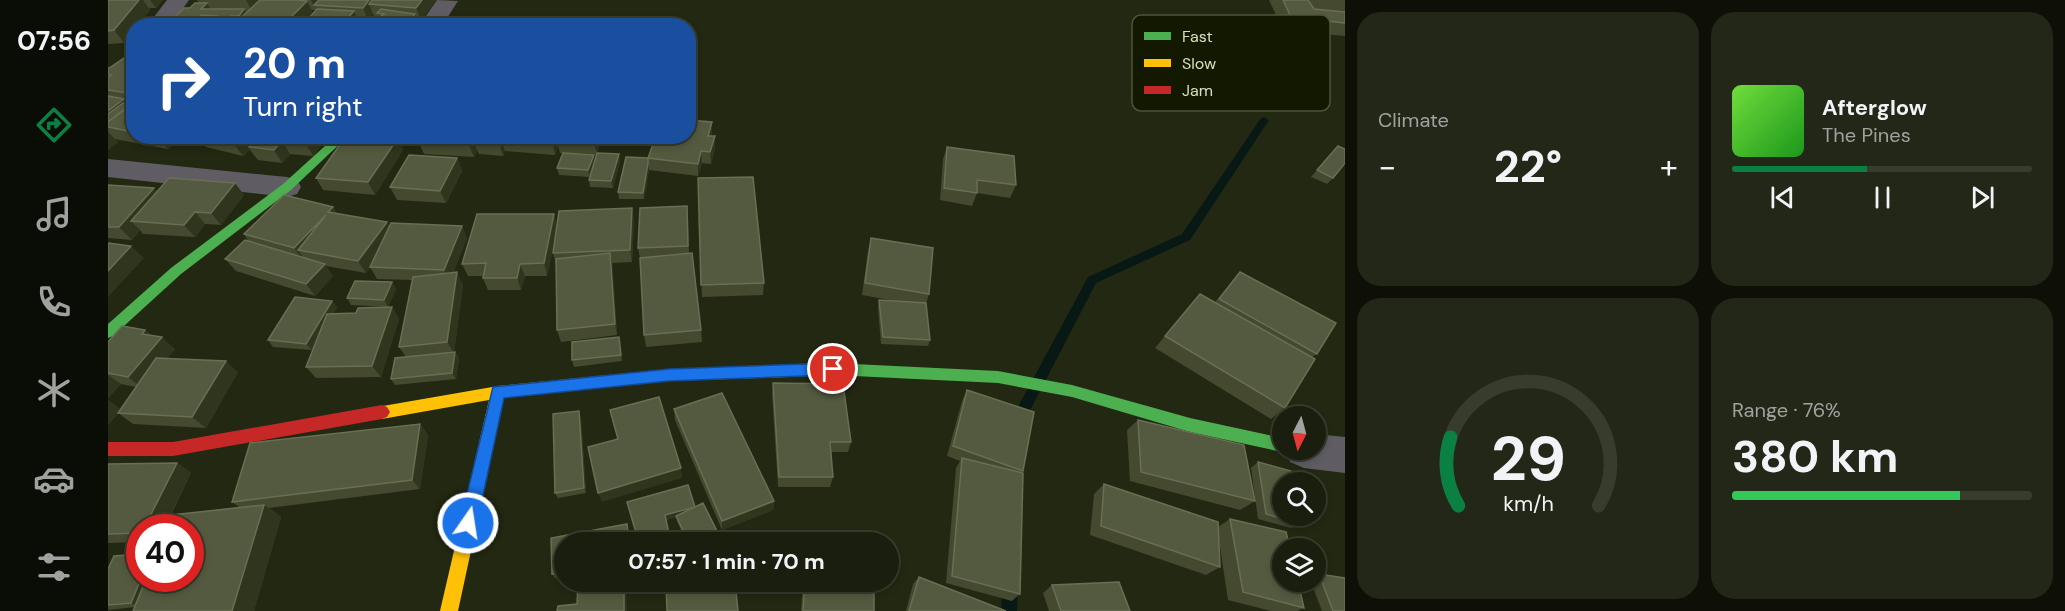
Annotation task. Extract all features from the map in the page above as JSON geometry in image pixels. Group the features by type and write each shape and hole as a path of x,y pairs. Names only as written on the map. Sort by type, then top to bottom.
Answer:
{"street":[{"path":"164,18 178,0"},
{"path":"435,18 447,1"},
{"path":"108,332 176,272 287,187 334,144"},
{"path":"108,168 287,187"},
{"path":"108,449 174,449 498,392 669,375 833,369 998,377 1072,391 1190,425 1272,443"},
{"path":"449,611 498,392"},
{"path":"1326,453 1345,455"}],"building":[{"path":"108,0 139,0 114,30 108,31"},
{"path":"260,0 307,1 290,18 241,18"},
{"path":"319,0 369,0 363,8 314,5"},
{"path":"372,0 422,0 416,8 369,4"},
{"path":"1283,0 1308,0 1314,9 1345,12 1345,23 1330,21 1330,15 1290,15"},
{"path":"195,3 207,3 201,9 244,9 239,16 230,16 232,18 201,15 199,18 175,17 184,8 190,8"},
{"path":"317,9 354,11 348,18 309,18"},
{"path":"381,9 415,14 412,18 378,18 384,14 377,13"},
{"path":"126,57 126,93 108,90 108,77 111,75 108,74 108,69"},
{"path":"108,96 124,99 108,111"},
{"path":"123,103 126,103 126,108 108,122 108,114"},
{"path":"126,109 126,130 108,127 108,122"},
{"path":"696,121 712,122 708,136 715,136 710,152 701,151 698,164 648,158 653,144 696,144"},
{"path":"252,144 279,144 274,150 249,147"},
{"path":"340,144 394,144 368,182 316,178"},
{"path":"1338,146 1345,149 1345,163 1333,178 1317,170"},
{"path":"947,147 1014,156 1016,185 977,180 977,193 944,188"},
{"path":"563,153 594,155 588,170 557,168"},
{"path":"597,153 619,154 611,181 589,180"},
{"path":"409,155 457,158 440,191 390,187"},
{"path":"626,157 648,158 643,193 618,192"},
{"path":"753,177 764,283 701,285 698,178"},
{"path":"169,178 235,183 211,213 195,212 184,225 131,221"},
{"path":"108,185 154,188 119,227 108,227"},
{"path":"284,195 333,207 328,212 387,222 358,261 298,250 326,215 294,248 244,234"},
{"path":"687,206 688,246 638,248 640,208"},
{"path":"632,208 630,250 553,253 559,211"},
{"path":"477,214 554,214 544,263 520,264 517,278 483,278 486,263 462,264"},
{"path":"391,223 462,226 444,270 370,267"},
{"path":"871,238 933,248 929,294 865,283"},
{"path":"245,240 325,264 306,284 225,259"},
{"path":"108,243 131,246 108,271"},
{"path":"610,253 615,324 557,330 556,259"},
{"path":"692,253 701,330 644,335 640,258"},
{"path":"457,272 447,342 399,347 413,277"},
{"path":"1240,272 1336,323 1317,354 1219,299"},
{"path":"355,281 392,282 384,300 347,298"},
{"path":"1200,294 1315,359 1286,406 1282,406 1165,336"},
{"path":"295,297 332,301 306,344 268,340"},
{"path":"879,300 926,303 930,340 883,337"},
{"path":"392,307 372,366 306,367 327,314 356,313 358,308"},
{"path":"122,326 145,330 142,334 162,337 128,377 108,373 108,342"},
{"path":"619,337 621,355 572,360 572,342"},
{"path":"455,352 452,373 391,379 395,358"},
{"path":"156,358 226,361 192,417 118,413"},
{"path":"773,383 843,384 851,442 830,442 833,477 779,477"},
{"path":"967,390 1034,412 1023,471 953,446"},
{"path":"722,393 774,501 722,521 674,409"},
{"path":"659,397 681,468 598,493 588,447 618,439 610,410"},
{"path":"579,411 584,488 555,493 553,414"},
{"path":"1138,420 1244,445 1255,501 1141,472"},
{"path":"420,424 412,480 232,502 250,443"},
{"path":"962,458 1023,473 1020,594 952,576"},
{"path":"1258,462 1291,472 1272,472 1272,516 1266,514"},
{"path":"177,463 151,514 126,514 126,533 108,534 108,464"},
{"path":"1104,484 1218,522 1220,567 1101,526"},
{"path":"688,485 695,507 665,515 669,532 636,532 627,502"},
{"path":"703,503 718,532 684,532 676,516"},
{"path":"264,505 232,611 133,611 141,592 204,592 204,514 180,514"},
{"path":"1230,519 1286,532 1287,538 1272,538 1272,592 1300,592 1304,608 1243,592"},
{"path":"627,524 628,532 584,532"},
{"path":"554,537 554,574 552,574 551,538"},
{"path":"126,555 126,592 136,592 131,603 108,605 108,569 114,556"},
{"path":"1326,575 1345,578 1345,611 1333,611 1326,592"},
{"path":"919,577 1006,611 909,611"},
{"path":"1119,582 1130,611 1061,611 1052,585"},
{"path":"578,592 624,592 624,611 557,611 558,606 577,604"},
{"path":"666,592 736,592 738,611 667,611"},
{"path":"804,592 874,592 874,611 803,611"}],"waterway":[{"path":"1017,422 1092,280 1186,237 1264,120"},
{"path":"1009,611 1010,586"}],"traffic: fast":[{"path":"108,332 176,271 287,187 334,144"},
{"path":"788,371 833,369 998,377 1072,391 1190,425 1272,443"}],"traffic: slow":[{"path":"382,412 498,392 669,375 788,371"},
{"path":"449,611 498,392"}],"traffic: jam":[{"path":"108,449 173,449 382,412"}],"route":[{"path":"468,523 498,392 669,375 833,369"}]}
